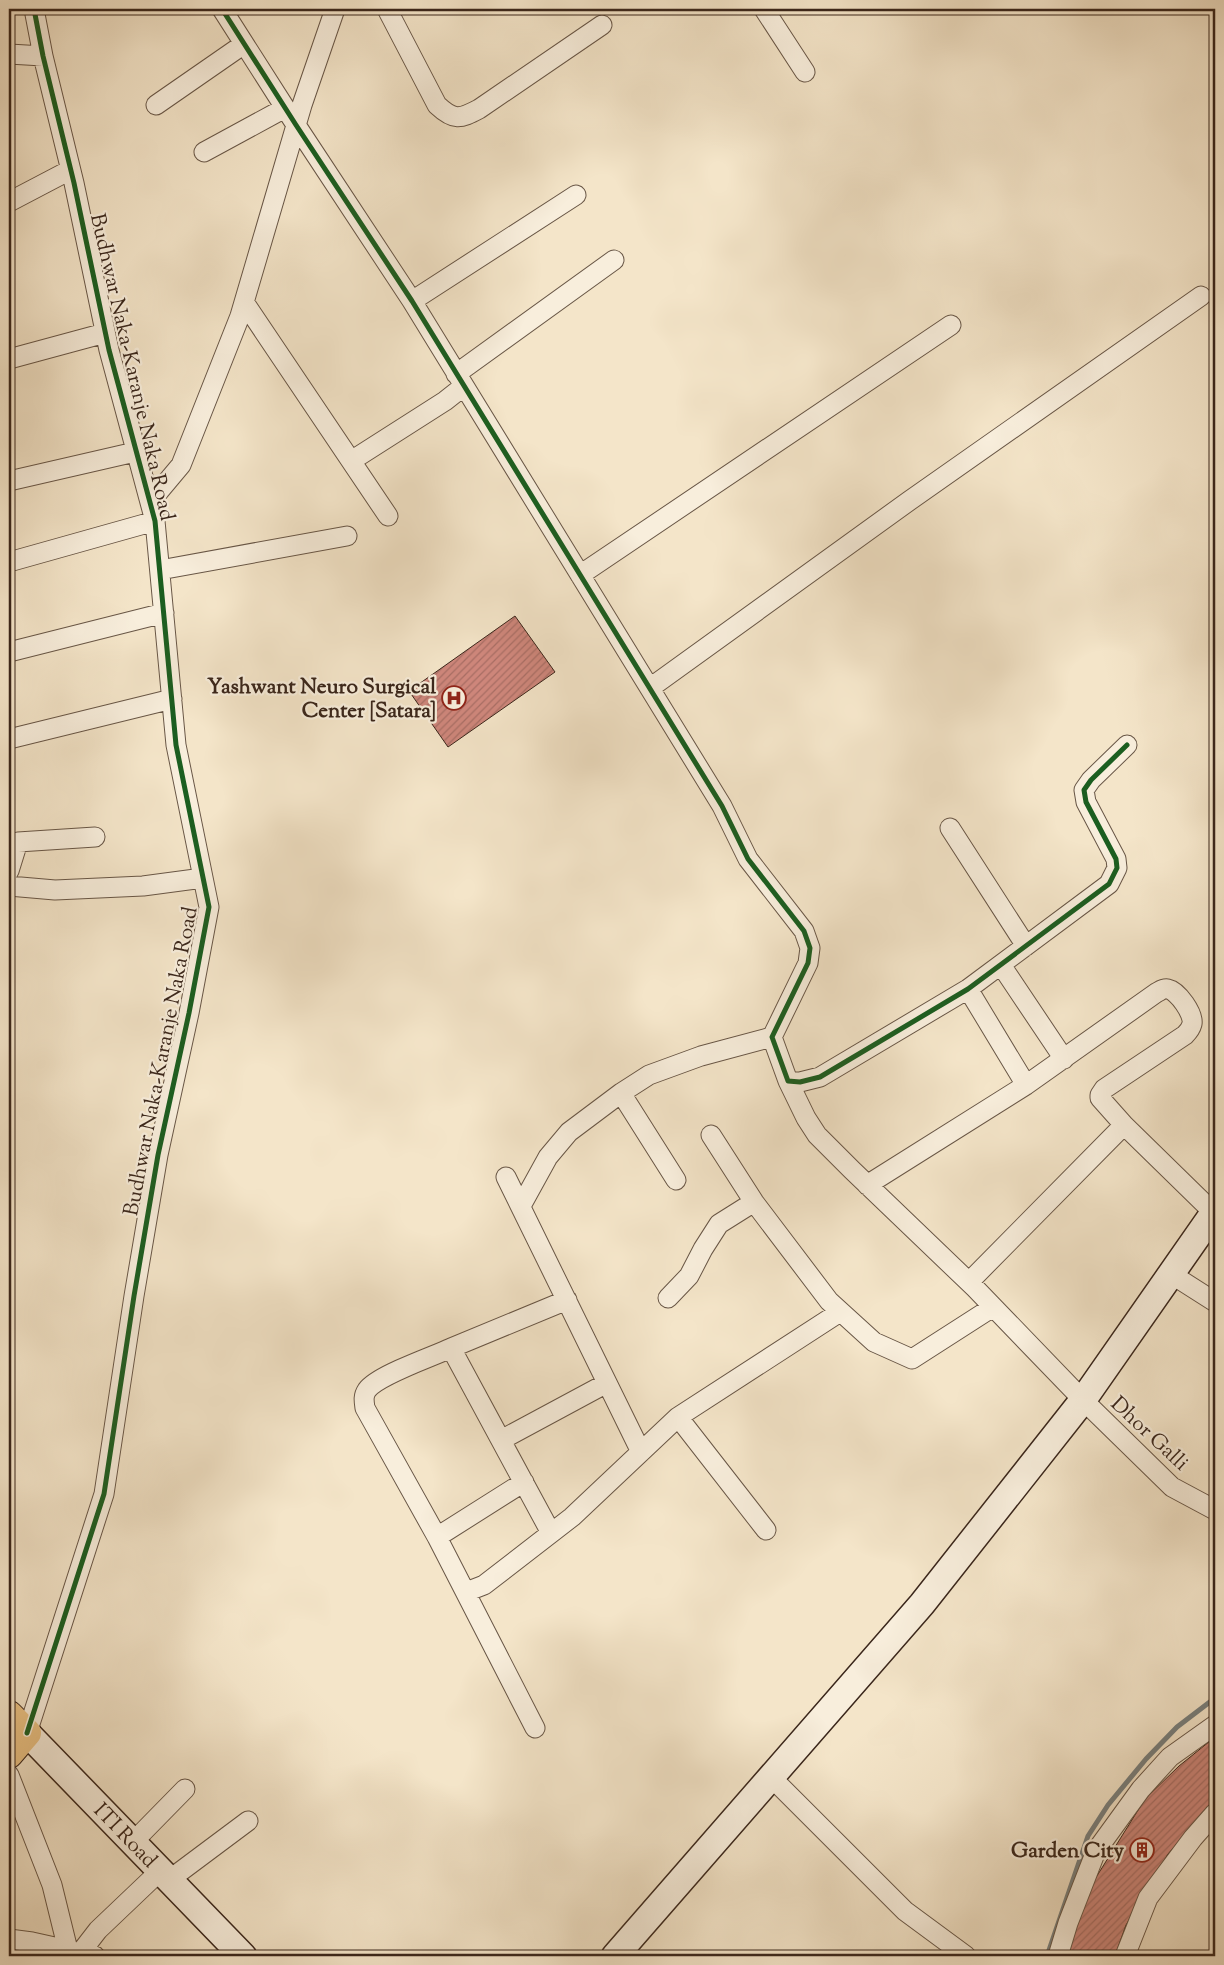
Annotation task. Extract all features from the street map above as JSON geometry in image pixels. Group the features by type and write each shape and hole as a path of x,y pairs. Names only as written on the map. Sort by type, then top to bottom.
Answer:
{"main road":[{"path":"615,1956 922,1604 1082,1400 1215,1212"},
{"path":"9,1754 18,1724"},
{"name":"ITI Road","path":"18,1724 243,1956"}],"street":[{"name":"Budhwar Naka-Karanje Naka Road","path":"18,1724 104,1494 158,1154 189,1013 208,907 176,745 155,521 105,334 34,9"},
{"path":"222,9 412,301 722,806 748,859 804,931 810,948 808,963 772,1038 701,1056 657,1072 621,1093 569,1132 548,1157 521,1206"},
{"path":"150,502 181,465 240,316 296,125 335,9"},
{"path":"387,9 437,105 446,114 456,118 466,116 479,109 602,25"},
{"path":"764,9 805,72"},
{"path":"156,105 244,44"},
{"path":"9,54 43,56"},
{"path":"204,152 285,108"},
{"path":"9,202 70,170"},
{"path":"412,301 576,195"},
{"path":"351,462 445,401 460,380 614,260"},
{"path":"650,688 909,500 1201,296"},
{"path":"244,302 388,516"},
{"path":"580,575 951,325"},
{"path":"9,359 105,334"},
{"path":"9,481 136,452"},
{"path":"9,562 155,521"},
{"path":"160,570 347,536"},
{"path":"9,652 164,613"},
{"path":"9,739 172,699"},
{"path":"788,1081 800,1082 820,1077 968,989 1110,884 1117,868 1116,859 1086,802 1084,790 1091,780 1127,745"},
{"path":"950,828 1026,946"},
{"path":"9,871 18,842 95,837"},
{"path":"9,886 55,890 143,886 203,878"},
{"path":"1001,965 1064,1058"},
{"path":"968,989 1026,1085"},
{"path":"868,1185 1026,1085 1162,989 1168,989 1175,993 1190,1011 1192,1023 1185,1035 1104,1089 1100,1095 1101,1101 1215,1212"},
{"name":"Dhor Galli","path":"772,1038 788,1081 806,1118 817,1135 968,1282 1082,1400 1172,1487 1215,1510"},
{"path":"621,1093 676,1180"},
{"path":"968,1282 1124,1125"},
{"path":"711,1135 754,1202 829,1301 874,1342 912,1359 993,1307"},
{"path":"506,1177 641,1452"},
{"path":"668,1298 689,1276 719,1224 754,1202"},
{"path":"1171,1274 1215,1302"},
{"path":"535,1728 437,1537 365,1408 363,1398 366,1390 383,1378 566,1300"},
{"path":"466,1592 484,1586 572,1517 678,1417 840,1312"},
{"path":"451,1348 551,1533"},
{"path":"500,1440 607,1383"},
{"path":"678,1417 766,1530"},
{"path":"437,1537 524,1482"},
{"path":"1058,1956 1068,1923 1096,1851 1141,1789 1170,1757 1215,1725"},
{"path":"9,1775 81,1953"},
{"path":"771,1777 905,1911 966,1956"},
{"path":"133,1842 185,1789"},
{"path":"1125,1956 1148,1898 1215,1813"},
{"path":"81,1953 98,1930 165,1875 248,1821"},
{"path":"9,1939 38,1950 81,1953"}],"building":[{"path":"515,616 555,672 448,747 409,691"},
{"name":"Garden City","path":"1215,1737 1215,1800 1168,1854 1126,1925 1115,1956 1065,1956 1095,1879 1145,1799 1179,1766"}],"waterway":[{"path":"1047,1956 1088,1836 1108,1805 1146,1759 1177,1727 1215,1698"}],"cycle path":[{"path":"27,1733 104,1494 134,1296 158,1155 189,1013 209,907 176,745 155,521 109,350 74,183 43,56 34,9"},
{"path":"222,9 412,301 722,806 748,859 804,931 810,948 808,963 772,1037 788,1081 800,1082 820,1077 968,989 1109,884 1117,868 1116,859 1086,802 1084,790 1091,780 1127,745"}],"place":[{"name":"Yashwant Neuro Surgical Center [Satara]","path":"454,698"},
{"name":"Garden City","path":"1142,1850"}]}
